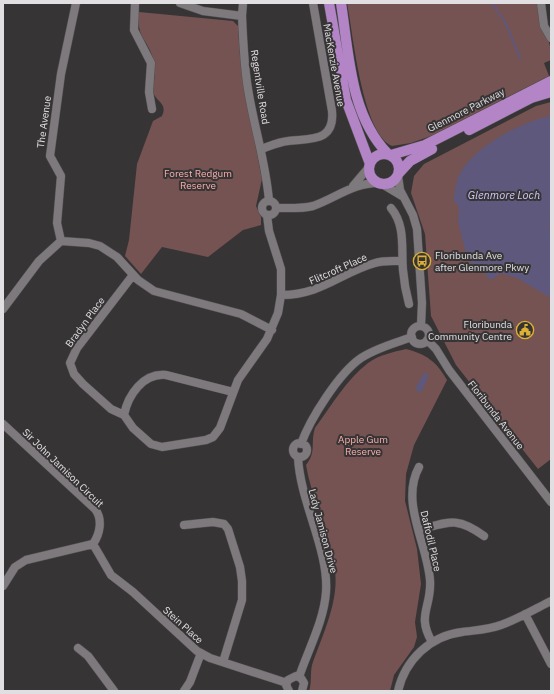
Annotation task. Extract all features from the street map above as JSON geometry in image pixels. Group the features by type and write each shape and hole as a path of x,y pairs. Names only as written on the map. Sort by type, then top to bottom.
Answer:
{"main road":[{"path":"329,3 346,100 370,165 373,179 381,184 391,182 398,175 397,161 389,155 373,137 357,99 341,3"},
{"name":"Glenmore Parkway","path":"389,155 425,145 551,81"},
{"name":"Glenmore Parkway","path":"398,175 405,165 418,156 531,98 551,92"},
{"path":"370,165 376,157 389,155"}],"street":[{"name":"The Avenue","path":"60,241 57,223 61,176 50,160 50,154 61,74 76,3"},
{"path":"135,3 134,30 150,63 148,92 152,109"},
{"path":"180,3 203,11 242,16"},
{"name":"Regentville Road","path":"243,3 242,16 244,58 248,90 267,179 269,201"},
{"name":"MacKenzie Avenue","path":"261,149 286,142 303,141 316,138 326,132 331,125 332,112 313,3"},
{"path":"541,3 544,26 551,38"},
{"path":"351,188 364,175 370,165"},
{"path":"398,175 402,196 411,211 417,229 422,303 421,326"},
{"path":"276,208 299,208 313,206 351,188 368,183 381,184 402,196"},
{"path":"233,392 166,376 155,375 142,382 129,398 124,415 133,428 153,446 162,447 206,440 213,437 218,431 233,392 242,375 272,330 278,313 282,295 280,265 269,231 267,215 263,213 262,209 264,203 269,201 273,203 276,208"},
{"path":"267,215 273,214 276,208"},
{"path":"391,208 401,225 402,261 409,304"},
{"path":"3,309 39,260 60,241 88,243 105,248 120,260 145,286 157,292 241,314 272,330"},
{"name":"Flitcroft Place","path":"282,295 298,295 311,292 374,263 402,261"},
{"name":"Bradyn Place","path":"124,415 111,409 83,384 74,374 70,363 74,353 133,275"},
{"path":"421,326 428,330 429,335 427,340 423,343 417,343 412,337 415,328 421,326"},
{"name":"Lady Jamison Drive","path":"299,677 323,612 326,585 324,565 300,481 298,457 293,453 293,449 295,445 301,444 314,417 351,367 360,359 376,350 412,337"},
{"name":"Floribunda Avenue","path":"427,340 436,349 449,370 551,502"},
{"name":"Sir John Jamison Circuit","path":"3,424 97,511 100,522 98,534 93,544"},
{"name":"Daffodil Place","path":"419,467 412,481 411,495 428,566 430,582 424,624 432,642"},
{"path":"184,525 225,522 240,567 242,588 240,611 222,662"},
{"path":"419,530 448,522 458,522 471,526 484,536"},
{"path":"3,586 15,567 26,560 93,544"},
{"name":"Stein Place","path":"93,544 111,575 133,592 184,641 200,653 288,687"},
{"path":"398,691 409,665 420,652 432,642 455,633 485,630 502,625 551,601"},
{"path":"525,614 551,664"},
{"path":"78,648 88,656 114,691"},
{"path":"184,691 190,682 200,653"},
{"path":"288,687 293,676 299,677 304,683 302,691"}],"green space":[{"path":"347,3 537,3 540,13 540,26 548,39 551,50 551,60 544,63 549,76 431,136 411,143 392,146 382,137 373,122 366,103 360,81"},
{"name":"Forest Redgum Reserve","path":"139,12 233,21 238,26 245,91 262,179 256,206 261,217 261,225 243,230 208,257 162,247 141,274 125,256 129,240 137,164 153,121 162,116 164,108 153,92 154,62 139,28"},
{"path":"551,102 551,459 538,469 456,365 431,316 425,234 411,193 414,176 424,164 536,106"},
{"name":"Apple Gum Reserve","path":"406,349 425,356 439,368 447,380 414,445 406,474 405,501 417,549 421,584 415,622 417,637 414,647 394,675 390,691 309,691 312,665 329,619 336,583 330,544 312,492 306,465 311,456 315,428 339,394 353,377 368,363 386,354"}],"water":[{"name":"Glenmore Loch","path":"551,116 551,214 549,227 551,233 551,298 517,278 500,273 492,280 487,277 484,271 468,261 458,222 459,208 457,203 454,203 458,178 464,167 473,157 498,138 512,130 539,119"},
{"path":"424,373 429,375 421,393 415,389"}],"waterway":[{"path":"492,3 505,22 520,58"}],"place":[{"name":"Floribunda Ave after Glenmore Pkwy","path":"422,261"},
{"name":"Floribunda Community Centre","path":"525,330"}]}
